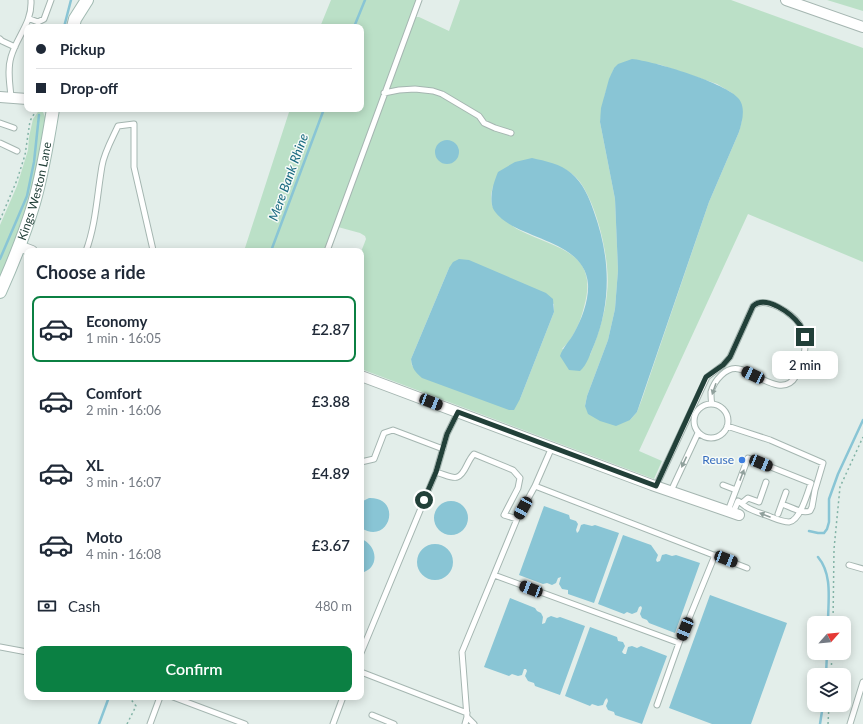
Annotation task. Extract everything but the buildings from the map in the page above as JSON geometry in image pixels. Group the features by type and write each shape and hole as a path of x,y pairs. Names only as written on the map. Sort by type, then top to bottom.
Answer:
{"street":[{"path":"74,24 87,0"},
{"path":"786,0 863,27"},
{"path":"5,98 24,99"},
{"name":"Kings Weston Lane","path":"0,292 34,204 41,176 52,112"},
{"path":"19,246 24,248"},
{"path":"364,377 656,486 733,513"}],"lane":[{"path":"30,19 38,22 44,19 50,0"},
{"path":"328,248 419,0"},
{"path":"27,24 30,19 31,1"},
{"path":"5,98 11,57 24,30"},
{"path":"0,39 15,47"},
{"path":"384,93 415,89 433,91 442,94 479,116 484,123 511,133"},
{"path":"0,123 14,128"},
{"path":"87,248 92,235 102,165 106,153 118,126 134,124 134,167 153,248"},
{"path":"0,143 17,151"},
{"path":"656,486 693,412 706,377 723,365 730,357 753,306 763,301 786,311 801,326 805,337 804,356 799,372 793,381 787,384 777,385 767,382 739,368 733,369 724,372 718,379 711,392 712,404"},
{"path":"707,404 721,407 726,412 728,419 724,433 718,437 711,438 704,437 698,433 694,427 693,412 707,404"},
{"path":"364,646 436,472 447,434 458,412"},
{"path":"727,426 770,440 823,463 810,511 800,511 782,504"},
{"path":"364,461 374,459 384,433 393,430 443,449"},
{"path":"671,491 698,433"},
{"path":"465,724 467,715 462,652 517,519 535,486 552,447"},
{"path":"436,472 458,478 462,475 474,454 513,470 520,478 518,488 504,515 517,519"},
{"path":"748,458 811,483 800,511 795,519 789,522 747,508 738,501 733,513 736,490 748,458"},
{"path":"742,503 748,498 759,502 766,482"},
{"path":"723,485 736,490"},
{"path":"535,486 747,568"},
{"path":"778,514 786,492"},
{"path":"657,705 715,555"},
{"path":"850,565 863,569"},
{"path":"494,575 680,643"},
{"path":"0,647 24,651"},
{"path":"364,673 467,715 474,724"},
{"path":"850,724 863,682"},
{"path":"150,724 159,700"},
{"path":"181,700 245,724"},
{"path":"333,724 343,700"},
{"path":"372,715 394,724"}],"path":[{"path":"0,220 17,180 25,155 30,121 35,112"},
{"path":"833,616 834,549 840,487 863,437"},
{"path":"127,724 136,706 131,700"},
{"path":"828,724 829,712"}],"green space":[{"path":"331,0 419,0 414,17 419,17 449,31 460,0 731,0 863,48 863,262 748,214 639,451 662,461 654,479 364,370 364,248 363,248 366,239 365,236 360,233 338,227 330,248 245,248 289,112 364,112 364,24 321,24","holes":["658,64 717,84 732,93 742,109 742,120 739,132 709,202 637,412 630,420 585,406 587,396 608,340 615,309 618,270 615,199 600,122 605,94 614,68","558,166 567,171 580,182 598,220 605,251 608,281 606,301 603,317 590,355 562,349 576,330 584,307 587,288 586,274 580,263 560,248 515,228 492,206 491,195 493,186","449,268 554,304 554,312 520,399 412,366 411,359"]},
{"path":"827,0 863,0 863,11"},
{"path":"38,112 43,112 46,120 32,194 0,281 0,225 17,186 28,150 33,119"}],"water":[{"path":"632,59 672,68 720,86 739,99 743,115 739,132 709,202 637,412 630,420 616,426 600,421 588,414 585,406 587,396 608,340 615,309 618,270 615,199 600,122 601,108 609,79 614,68 618,64"},
{"path":"447,140 452,141 458,147 458,157 452,163 447,164 442,163 436,157 435,152 436,147 442,141"},
{"path":"532,158 563,167 579,181 592,206 603,245 607,278 604,312 594,345 586,363 580,371 569,370 560,356 577,328 582,316 588,290 585,270 577,260 566,251 554,244 513,226 502,219 492,205 492,192 498,172 515,162"},
{"path":"459,259 469,260 546,293 553,299 554,312 520,399 514,410 509,410 422,378 412,365 411,359 449,268 453,262"},
{"path":"369,498 380,500 386,505 389,512 389,519 385,526 379,531 371,532 364,529 364,500"},
{"path":"448,501 454,501 463,506 467,512 467,524 463,530 454,535 448,535 439,530 434,521 434,515 439,506"},
{"path":"544,506 569,515 570,519 576,521 578,524 576,530 577,533 581,525 584,524 592,526 595,525 619,533 594,603 568,594 568,590 562,589 559,584 561,577 558,578 556,583 552,585 547,583 543,584 519,575"},
{"path":"623,535 651,545 658,555 656,560 657,562 660,561 662,555 666,554 672,556 676,555 700,563 675,633 649,623 647,620 642,618 640,614 642,608 641,606 637,612 632,614 627,612 624,614 598,604"},
{"path":"364,540 371,546 374,557 374,562 367,571 364,572"},
{"path":"435,544 445,547 450,552 453,562 450,572 445,577 435,580 425,577 420,572 417,562 420,552 425,547"},
{"path":"710,595 787,623 751,724 712,724 669,708"},
{"path":"510,598 535,608 543,617 542,624 545,623 547,618 551,616 557,618 560,617 585,626 560,695 535,686 534,683 528,681 525,676 527,671 526,669 524,669 522,675 518,676 512,674 509,676 484,667"},
{"path":"590,627 617,637 618,641 623,642 625,646 622,652 624,654 626,654 628,647 632,646 637,648 641,646 667,656 642,724 615,715 614,712 608,710 606,706 608,701 607,698 603,705 598,706 592,704 590,706 565,696"}],"waterway":[{"path":"65,24 71,0"},
{"name":"Mere Bank Rhine","path":"355,24 365,0"},
{"name":"Mere Bank Rhine","path":"272,248 323,112"},
{"path":"0,259 27,196 34,162 39,115"},
{"path":"809,531 824,533 827,529 829,522 829,499 838,474 863,420"},
{"path":"818,557 823,564 828,580 828,616"},
{"path":"826,668 827,660"},
{"name":"Mere Bank Rhine","path":"99,724 108,700"},
{"path":"820,724 822,712"}],"place":[{"name":"Reuse","path":"742,460"}],"route":[{"path":"424,500 436,472 447,434 458,412 656,486 706,377 723,365 730,357 753,306 763,301 786,311 801,326 805,337"}]}
